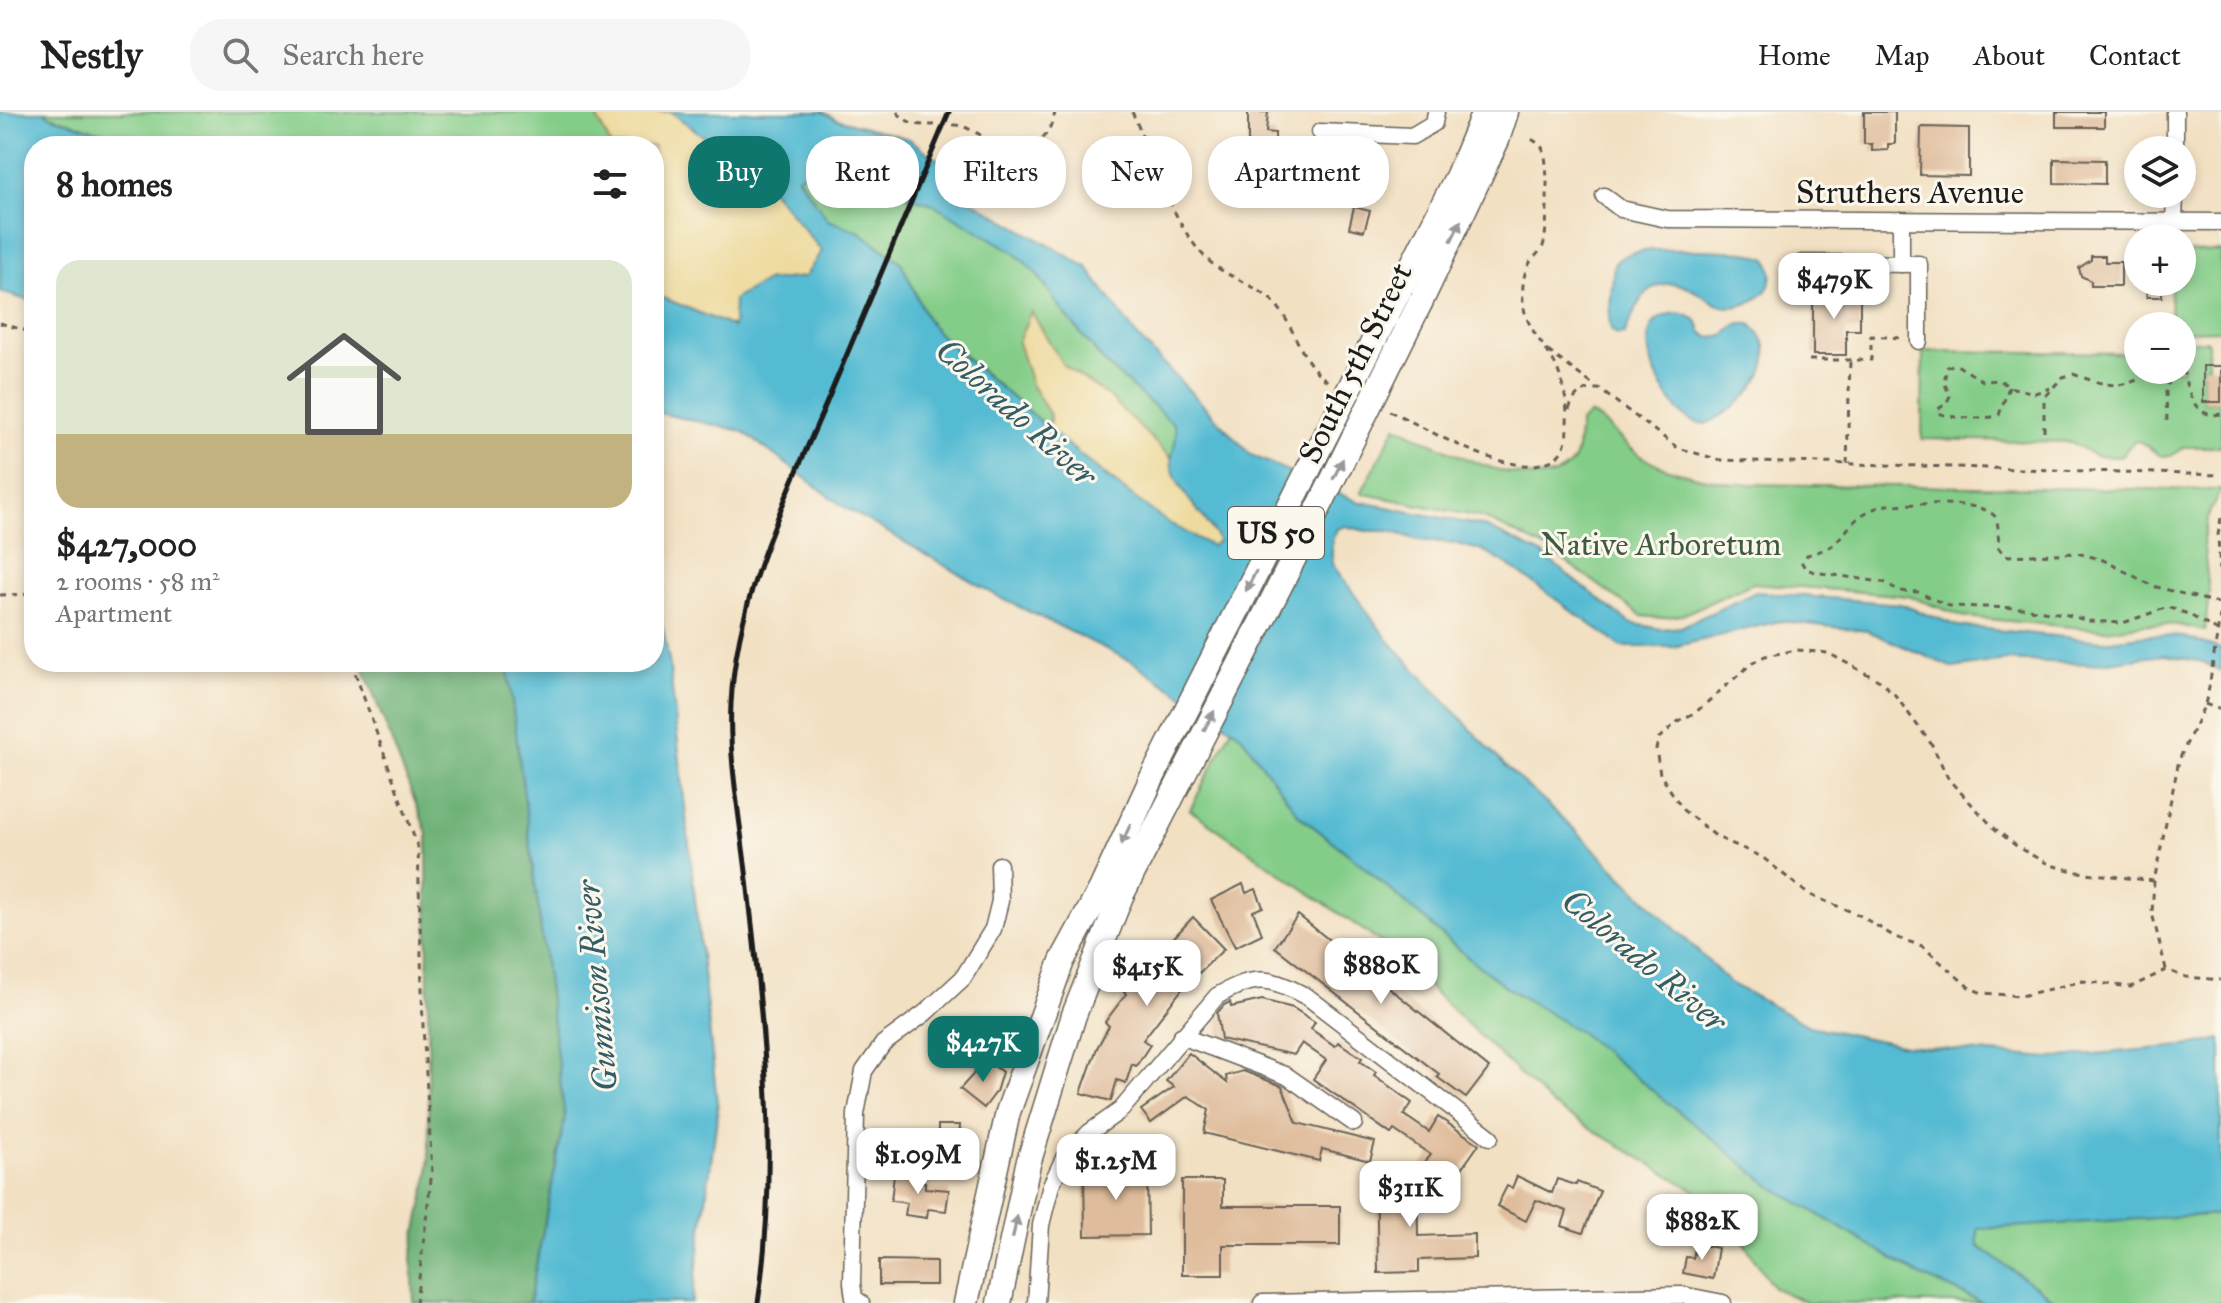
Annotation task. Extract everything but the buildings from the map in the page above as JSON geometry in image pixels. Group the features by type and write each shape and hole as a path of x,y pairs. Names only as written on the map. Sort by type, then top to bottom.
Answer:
{"highway":[{"path":"1458,175 1470,112"},
{"name":"South 5th Street","path":"1111,892 1151,780 1458,175 1500,114"},
{"name":"South 5th Street","path":"1111,892 1173,790 1291,564 1458,226 1500,114"},
{"name":"US 50","path":"966,1303 1008,1112 1062,961 1111,892"},
{"name":"US 50","path":"999,1303 1028,1164 1111,892"},
{"path":"999,1303 986,1261 1024,1107 1058,1008 1062,961"}],"street":[{"path":"1320,132 1412,136 1434,123 1436,112"},
{"path":"2175,112 2175,136"},
{"name":"Struthers Avenue","path":"1604,196 1621,209 1667,219 2221,222"},
{"path":"2174,208 2174,221"},
{"path":"1901,220 1901,264"},
{"path":"1802,263 1919,264 1919,340"},
{"path":"861,1303 854,1298 852,1283 856,1114 864,1071 883,1044 925,1013 963,978 993,929 1000,901 999,865"},
{"path":"1036,1303 1041,1225 1051,1185 1064,1158 1090,1132 1121,1110 1217,996 1237,984 1261,979 1280,983 1309,998 1490,1137"},
{"path":"1181,1036 1287,1076 1354,1123"},
{"path":"1262,1303 1445,1302 1682,1295 1719,1302"}],"path":[{"path":"897,112 908,123 921,126 952,124 1001,145 1014,147 1029,147 1048,134 1055,112"},
{"path":"1132,112 1176,212 1196,247 1227,274 1271,300 1286,320 1306,360 1326,380 1340,387"},
{"path":"1382,407 1477,452 1511,464 1530,466 1545,463 1563,450 1567,440 1568,413 1559,374 1529,325 1523,301 1525,273 1544,245 1545,230 1545,158 1539,144 1529,137"},
{"path":"0,323 24,330"},
{"path":"1809,360 1871,360 1871,336 1919,340"},
{"path":"1545,348 1657,435 1691,454 1720,460 2221,475"},
{"path":"1847,464 1850,360"},
{"path":"2009,387 1999,415 1990,419 1969,415 1949,418 1938,413 1950,396 1944,382 1947,367 1955,364 1983,381 2000,380 2009,387 2035,393 2050,388"},
{"path":"2044,431 2044,397 2063,377 2073,374 2093,382 2131,384"},
{"path":"2167,422 2168,384"},
{"path":"2187,384 2195,406 2204,414 2221,414"},
{"path":"1568,413 1572,402 1583,390 1599,389"},
{"path":"2166,970 2152,913 2154,881 2179,760 2205,704 2212,672 2221,607 2153,586 2103,560 2077,553 2008,556 1999,549 1997,519 1987,509 1971,505 1887,505 1875,508 1845,528 1835,544 1807,555 1802,563 1814,572 1888,583 1897,591 1918,592 1949,606 2022,608 2089,621 2123,623 2168,607 2188,614 2217,634"},
{"path":"2221,518 2218,535 2221,594"},
{"path":"0,595 24,594"},
{"path":"2154,881 2059,867 2019,848 1994,828 1949,780 1927,737 1895,695 1880,681 1828,653 1797,650 1765,656 1659,738 1656,749 1660,774 1683,810 1717,837 1762,857 1808,894 1859,915 1895,937 1922,946 1970,988 1982,993 2021,996 2083,981 2131,987 2166,970 2186,977 2221,980"},
{"path":"355,672 418,848 423,1026 432,1171 416,1303"},
{"path":"2205,704 2221,710"}],"green space":[{"path":"44,112 594,112 606,136 113,136"},
{"path":"806,171 806,188 798,176"},
{"path":"919,200 933,204 935,208 1014,252 1036,273 1106,364 1174,424 1176,441 1171,458 1109,397 1063,365 1031,384 1050,415 1049,430 937,332 858,231 828,221 819,208 919,208"},
{"path":"2221,251 2221,330 2196,331 2196,312 2170,312 2171,296 2196,296 2196,252"},
{"path":"2196,341 2208,341 2208,366 2203,366 2203,402 2221,402 2221,447 2184,447 2171,456 2161,456 2141,442 2134,441 2120,457 2096,456 2071,442 1922,439 1923,351 2124,353 2124,384 2196,384"},
{"name":"Native Arboretum","path":"1590,414 1638,454 1661,466 1734,484 2221,490 2210,511 2203,539 2209,592 2205,631 2178,625 2146,624 2105,630 1965,617 1908,596 1753,583 1682,615 1659,618 1642,616 1551,551 1484,518 1361,493 1396,426 1488,466 1539,477 1560,472 1574,459 1580,422"},
{"path":"365,672 508,672 565,1118 529,1303 414,1303 412,1255 429,1171 427,833"},
{"path":"1232,728 1240,734 1299,815 1471,960 1509,989 1581,1032 1771,1186 1918,1274 1983,1303 1807,1303 1774,1288 1719,1205 1553,1106 1386,946 1190,810"},
{"path":"2221,1214 2221,1303 2059,1303 1978,1246 1978,1228"}],"sand":[{"path":"594,112 671,112 704,136 688,136 688,208 787,208 822,251 805,277 766,281 733,327 664,298 664,136 606,136"},
{"path":"1031,311 1063,365 1109,397 1171,458 1178,481 1219,541 1211,547 1167,522 1049,430 1050,415 1031,384 1018,342"}],"water":[{"path":"0,112 44,112 113,136 24,136 24,299 0,292"},
{"name":"Colorado River","path":"671,112 823,112 836,119 898,136 806,136 806,171 798,177 806,188 806,208 820,208 828,220 858,231 901,262 927,319 966,359 1105,476 1167,522 1211,546 1219,541 1175,477 1171,461 1176,438 1174,424 1106,364 1036,273 1014,252 940,208 985,208 1087,267 1136,335 1251,455 1356,501 1483,526 1540,553 1630,623 1661,629 1681,627 1756,592 1900,604 1958,626 2102,641 2149,635 2184,637 2221,649 2221,671 2203,662 2165,655 2090,664 2005,660 1953,668 1868,631 1780,621 1673,647 1622,647 1514,569 1483,551 1454,543 1418,540 1390,531 1366,531 1345,526 1337,529 1332,540 1332,564 1388,640 1506,767 1571,826 1730,983 1809,1026 1906,1046 2050,1058 2194,1045 2221,1039 2221,1214 1978,1229 1978,1246 2059,1303 1983,1303 1918,1274 1771,1186 1581,1033 1509,989 1471,960 1299,815 1240,734 1131,661 1001,598 844,507 742,431 664,414 664,298 733,327 734,299 766,281 805,277 822,251 787,208 790,208 790,136 704,136"},
{"path":"919,146 935,157 935,205 919,200"},
{"path":"1642,251 1746,252 1767,259 1772,274 1767,289 1748,303 1731,307 1717,304 1683,286 1660,285 1642,298 1624,334 1617,335 1611,330 1609,318 1614,265 1620,258"},
{"path":"1678,313 1693,318 1701,332 1711,338 1724,336 1739,325 1750,324 1762,338 1766,353 1764,368 1746,396 1733,408 1705,424 1689,419 1677,408 1666,394 1651,360 1648,343 1651,328 1660,318"},
{"name":"Gunnison River","path":"664,635 718,1110 692,1303 529,1303 565,1118 508,672 664,672"}],"railway":[{"path":"758,1303 768,1199 767,1096 732,749 731,704 735,665 752,588 779,513 949,112"}]}
